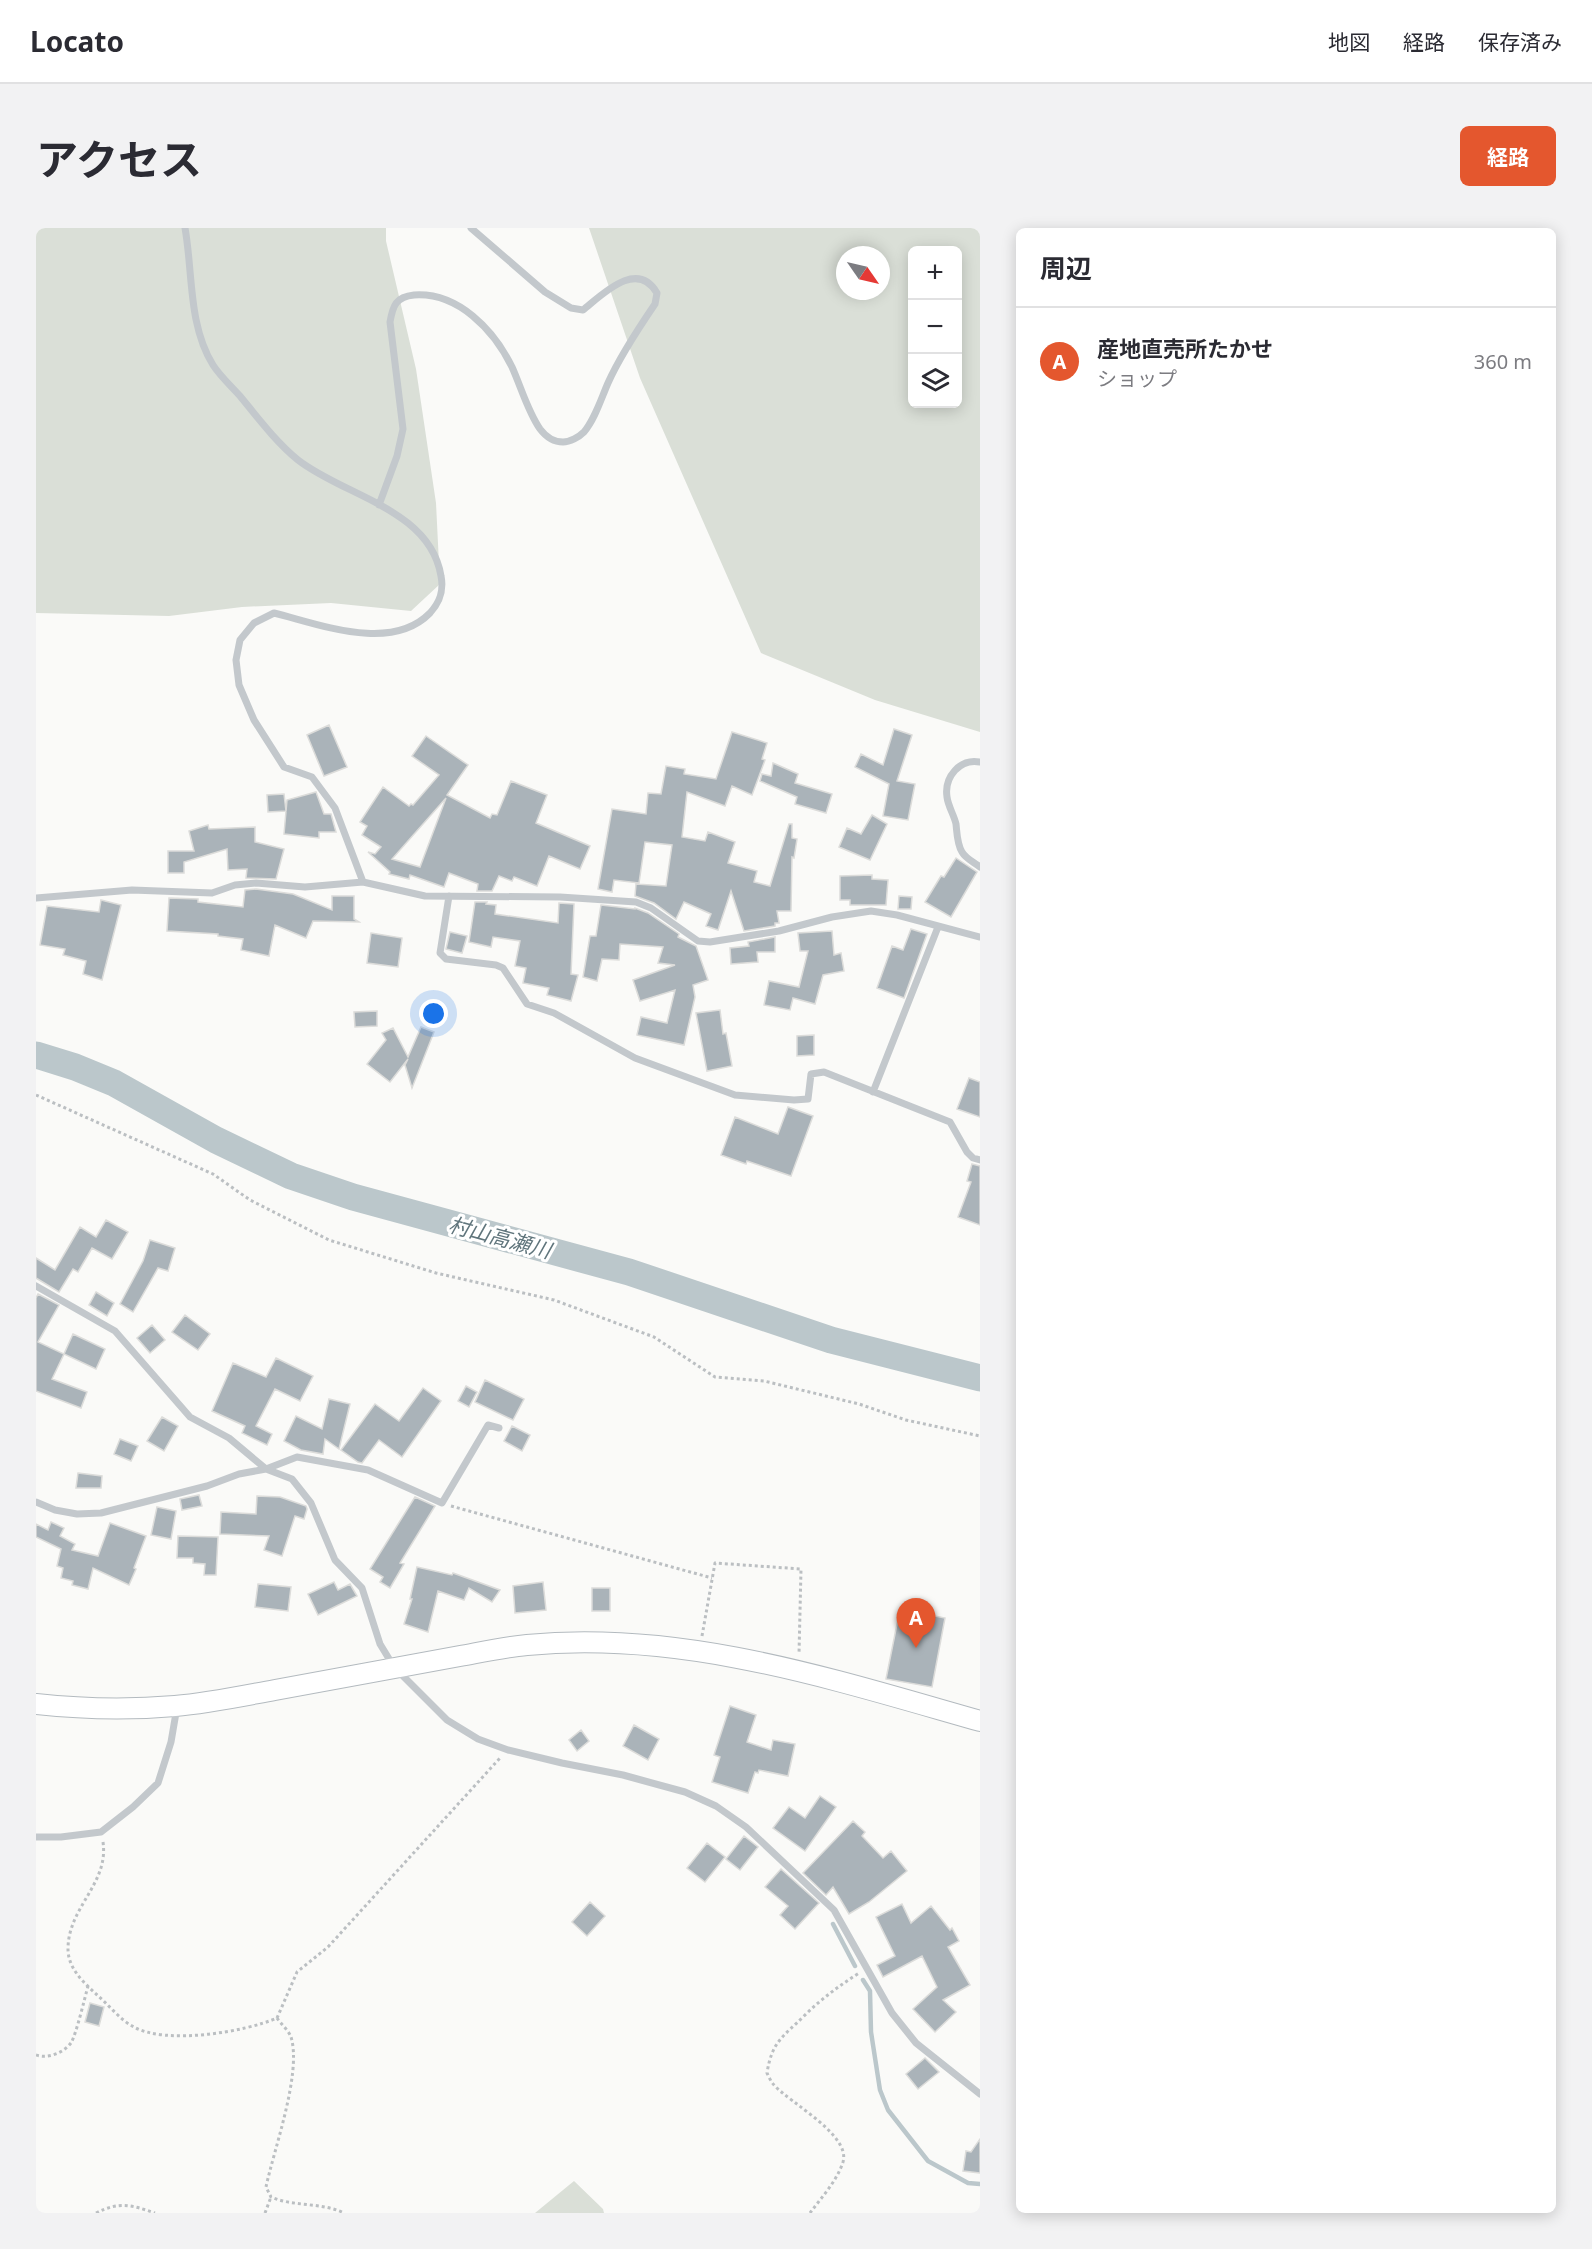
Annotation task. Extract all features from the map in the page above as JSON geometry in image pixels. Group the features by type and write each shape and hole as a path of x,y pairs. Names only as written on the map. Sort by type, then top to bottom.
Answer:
{"street":[{"path":"36,1704 86,1708 177,1706 526,1645 605,1643 699,1651 768,1663 980,1721"}],"lane":[{"path":"185,228 197,320 203,345 213,366 297,459 318,474 354,490 402,519 427,540 439,564 443,587 438,604 424,619 404,628 379,634 352,632 274,613 254,623 240,640 236,660 239,685 254,720 284,767 312,777 336,808 363,882"},
{"path":"379,505 398,456 403,429 390,322 395,301 416,295 437,297 456,304 473,316 484,327 510,364 539,427 552,440 564,442 584,432 608,382 655,304 657,293 651,283 640,278 611,287 583,310 571,308 545,292 471,228"},
{"path":"980,762 971,761 961,765 953,772 947,784 947,798 953,813 961,851 980,867"},
{"path":"36,897 132,890 212,893 235,885 256,883 305,887 363,882 425,896 560,897 636,902 651,908 698,940 710,942 779,931 832,916 871,911 897,915 980,937"},
{"path":"449,896 440,953 446,959 496,965 503,968 527,1004 554,1013 635,1058 735,1095 794,1101 808,1099 811,1074 824,1072 950,1122 967,1152 973,1158 980,1160"},
{"path":"873,1092 938,927"},
{"path":"36,1286 115,1330 190,1417 229,1438 266,1469 292,1479 311,1503 335,1560 362,1588 380,1644 394,1667 447,1720 478,1739 508,1750 623,1775 685,1792 716,1806 746,1827 834,1910 892,2013 916,2043 980,2094"},
{"path":"36,1502 55,1510 77,1514 101,1513 207,1486 239,1474 266,1469 297,1456 368,1470 442,1503 488,1425 499,1428"},
{"path":"36,1837 61,1837 101,1832 133,1807 158,1783 171,1742 177,1706"}],"path":[{"path":"36,1095 213,1174 250,1200 329,1240 436,1273 554,1300 654,1337 715,1377 764,1381 859,1404 906,1420 980,1436"},
{"path":"442,1503 712,1578"},
{"path":"699,1651 715,1563 801,1569 798,1671"},
{"path":"101,1832 105,1856 98,1878 70,1927 68,1950 71,1966 88,1986 133,2027 157,2036 214,2034 260,2026 277,2018 297,1972 327,1947 508,1750"},
{"path":"810,2213 839,2173 844,2159 841,2146 822,2124 774,2085 767,2073 770,2058 784,2034 818,2002 865,1968"},
{"path":"36,2055 55,2055 71,2043 88,1986"},
{"path":"265,2213 270,2197 266,2187 284,2117 293,2068 291,2036 277,2018"},
{"path":"270,2197 280,2201 334,2208 344,2213"},
{"path":"96,2213 109,2207 129,2204 155,2213"}],"shaded area":[{"path":"36,228 386,228 386,241 416,369 436,503 440,584 411,611 331,603 242,607 169,616 36,613"},
{"path":"589,228 980,228 980,732 875,700 761,653 640,378"},
{"path":"574,2181 603,2209 604,2213 535,2213"}],"building":[{"path":"329,725 347,767 324,776 307,735"},
{"path":"894,729 912,735 897,781 915,784 908,820 883,816 889,784 855,767 861,754 883,765"},
{"path":"732,732 767,743 762,759 765,760 752,795 732,786 725,806 687,792 682,837 705,841 708,832 735,842 728,863 757,871 754,882 770,886 789,824 792,824 792,838 797,839 794,858 792,857 791,911 777,911 779,923 775,923 775,926 744,931 731,891 718,930 706,926 711,914 684,902 676,919 654,903 635,896 636,884 666,886 672,845 645,842 639,883 614,880 612,892 598,889 612,809 646,814 648,793 661,794 666,766 685,769 684,774 716,779"},
{"path":"426,736 468,765 447,795 490,818 492,814 497,815 511,781 547,795 536,823 590,846 580,869 549,856 537,886 514,877 512,881 499,876 492,891 477,891 478,884 449,873 444,887 410,875 409,879 389,874 390,872 368,852 375,854 381,847 362,835 367,826 360,822 383,787 409,806 413,805 439,775 412,756","holes":["446,798 420,867 392,859"]},
{"path":"773,763 798,774 795,783 832,794 826,813 795,804 797,797 760,781 762,774 771,776"},
{"path":"316,792 324,814 331,814 336,832 319,832 319,838 284,834 287,800"},
{"path":"284,794 286,811 268,812 267,795"},
{"path":"872,815 887,824 870,860 839,847 847,828 861,834"},
{"path":"208,825 209,829 255,827 255,842 284,849 276,879 246,878 247,869 228,870 227,849 184,862 184,873 168,873 168,851 194,851 189,831"},
{"path":"956,858 977,872 951,917 925,902 941,876 944,877"},
{"path":"872,875 872,879 888,880 886,905 850,905 850,900 840,900 840,876"},
{"path":"256,889 293,894 332,910 332,896 354,896 354,919 359,922 313,921 306,938 275,925 269,956 241,950 243,939 218,936 218,934 167,931 169,898 198,899 198,902 243,907 245,890"},
{"path":"899,896 912,897 911,909 898,909"},
{"path":"101,900 121,905 102,980 83,974 86,961 63,955 65,949 40,945 47,906 99,912"},
{"path":"475,902 496,905 495,914 558,923 559,903 574,904 571,974 578,975 571,1001 547,995 549,988 523,983 526,968 515,966 520,941 493,937 491,947 469,942"},
{"path":"601,905 635,908 648,913 679,934 678,937 696,946 708,980 693,985 695,997 684,1045 637,1035 641,1017 667,1023 675,990 640,1001 633,980 675,965 658,963 663,947 620,944 619,960 602,959 597,981 583,977 590,936 596,936"},
{"path":"911,929 927,934 904,998 877,988 892,946 903,950"},
{"path":"832,931 834,955 841,953 844,971 823,975 815,1004 793,998 790,1010 764,1005 769,981 799,987 808,951 800,951 798,933"},
{"path":"450,932 467,936 462,953 446,949"},
{"path":"371,933 402,938 398,967 367,963"},
{"path":"775,937 775,952 757,952 758,962 731,964 730,948 749,946 748,942"},
{"path":"720,1010 723,1034 726,1033 732,1066 707,1071 696,1013"},
{"path":"377,1011 377,1026 355,1027 354,1012"},
{"path":"421,1027 434,1032 412,1088 405,1065 408,1059 390,1082 367,1064 386,1040 382,1033 393,1028 408,1057"},
{"path":"814,1035 814,1055 797,1056 797,1036"},
{"path":"969,1078 980,1082 980,1117 957,1109"},
{"path":"788,1107 813,1116 791,1176 721,1155 735,1117 778,1134"},
{"path":"972,1164 980,1166 980,1225 958,1217 971,1182 967,1181"},
{"path":"106,1220 128,1232 112,1259 92,1248 78,1272 73,1269 59,1292 36,1278 36,1258 55,1270 80,1227 96,1237"},
{"path":"150,1240 175,1248 168,1271 158,1268 133,1312 120,1304 143,1261"},
{"path":"96,1292 114,1303 107,1316 89,1305"},
{"path":"38,1294 59,1305 38,1342 64,1354 52,1379 87,1392 81,1408 36,1391 36,1298"},
{"path":"185,1315 210,1334 198,1350 172,1332"},
{"path":"152,1325 165,1340 150,1353 137,1338"},
{"path":"73,1334 105,1349 96,1369 64,1354"},
{"path":"276,1358 313,1376 300,1401 275,1389 256,1426 272,1434 267,1445 242,1433 245,1426 212,1411 233,1363 266,1377"},
{"path":"485,1380 524,1399 513,1420 475,1402"},
{"path":"466,1386 477,1392 469,1407 458,1401"},
{"path":"423,1388 441,1401 402,1457 379,1440 362,1463 341,1450 375,1404 399,1421"},
{"path":"329,1399 350,1404 339,1449 325,1439 323,1454 301,1450 284,1441 296,1416 322,1429"},
{"path":"162,1417 178,1426 164,1451 147,1441"},
{"path":"512,1426 530,1435 522,1451 504,1441"},
{"path":"120,1439 138,1446 131,1461 114,1454"},
{"path":"78,1473 102,1476 101,1488 76,1488"},
{"path":"199,1495 202,1506 182,1510 180,1499"},
{"path":"257,1496 280,1497 306,1506 304,1519 295,1516 282,1556 264,1550 269,1536 220,1534 221,1512 256,1514"},
{"path":"415,1497 435,1506 400,1563 404,1564 390,1588 380,1582 383,1577 370,1569"},
{"path":"157,1507 176,1511 171,1539 151,1535"},
{"path":"51,1522 64,1528 60,1536 75,1544 72,1550 98,1556 110,1523 146,1536 129,1585 93,1568 88,1589 72,1585 73,1581 61,1578 63,1568 57,1566 61,1549 36,1537 36,1524 48,1530"},
{"path":"178,1536 218,1537 216,1575 204,1575 205,1564 193,1563 193,1558 177,1558"},
{"path":"417,1567 452,1575 453,1573 500,1590 492,1602 469,1588 464,1600 438,1591 428,1632 404,1624 412,1599 410,1599"},
{"path":"334,1582 338,1590 350,1584 357,1596 318,1615 308,1594"},
{"path":"543,1582 546,1610 515,1613 513,1586"},
{"path":"258,1584 291,1587 288,1611 255,1607"},
{"path":"592,1588 610,1588 610,1611 592,1611"},
{"path":"900,1609 945,1618 932,1687 886,1679"},
{"path":"730,1706 756,1715 747,1742 771,1750 773,1740 795,1744 788,1776 759,1770 758,1773 755,1772 748,1793 712,1782 720,1757 714,1755"},
{"path":"634,1725 659,1739 648,1760 623,1746"},
{"path":"581,1730 589,1741 577,1751 569,1740"},
{"path":"820,1796 836,1807 805,1851 773,1828 789,1807 805,1818"},
{"path":"853,1821 865,1832 862,1836 883,1858 891,1851 907,1871 869,1902 849,1914 833,1887 826,1895 803,1873"},
{"path":"744,1836 758,1847 740,1870 726,1859"},
{"path":"707,1843 725,1857 705,1882 687,1868"},
{"path":"781,1869 819,1903 795,1929 780,1915 788,1906 765,1887"},
{"path":"590,1902 605,1916 587,1936 572,1922"},
{"path":"902,1904 911,1923 931,1906 950,1930 952,1928 959,1941 948,1947 970,1985 943,2000 956,2012 935,2032 913,2009 937,1987 922,1956 883,1977 877,1965 895,1956 876,1917"},
{"path":"90,2003 104,2007 99,2026 85,2022"},
{"path":"925,2058 939,2072 918,2089 906,2074"},
{"path":"980,2139 980,2173 963,2171 966,2151 971,2152"}],"waterway":[{"name":"村山高瀬川","path":"36,1055 75,1067 114,1083 216,1140 291,1176 353,1197 629,1272 831,1340 980,1378"},
{"path":"833,1924 855,1966"},
{"path":"863,1980 870,1991 871,2032 880,2090 888,2110 928,2161 968,2183 980,2184"}],"place":[{"name":"産地直売所たかせ","path":"916,1648"}]}
